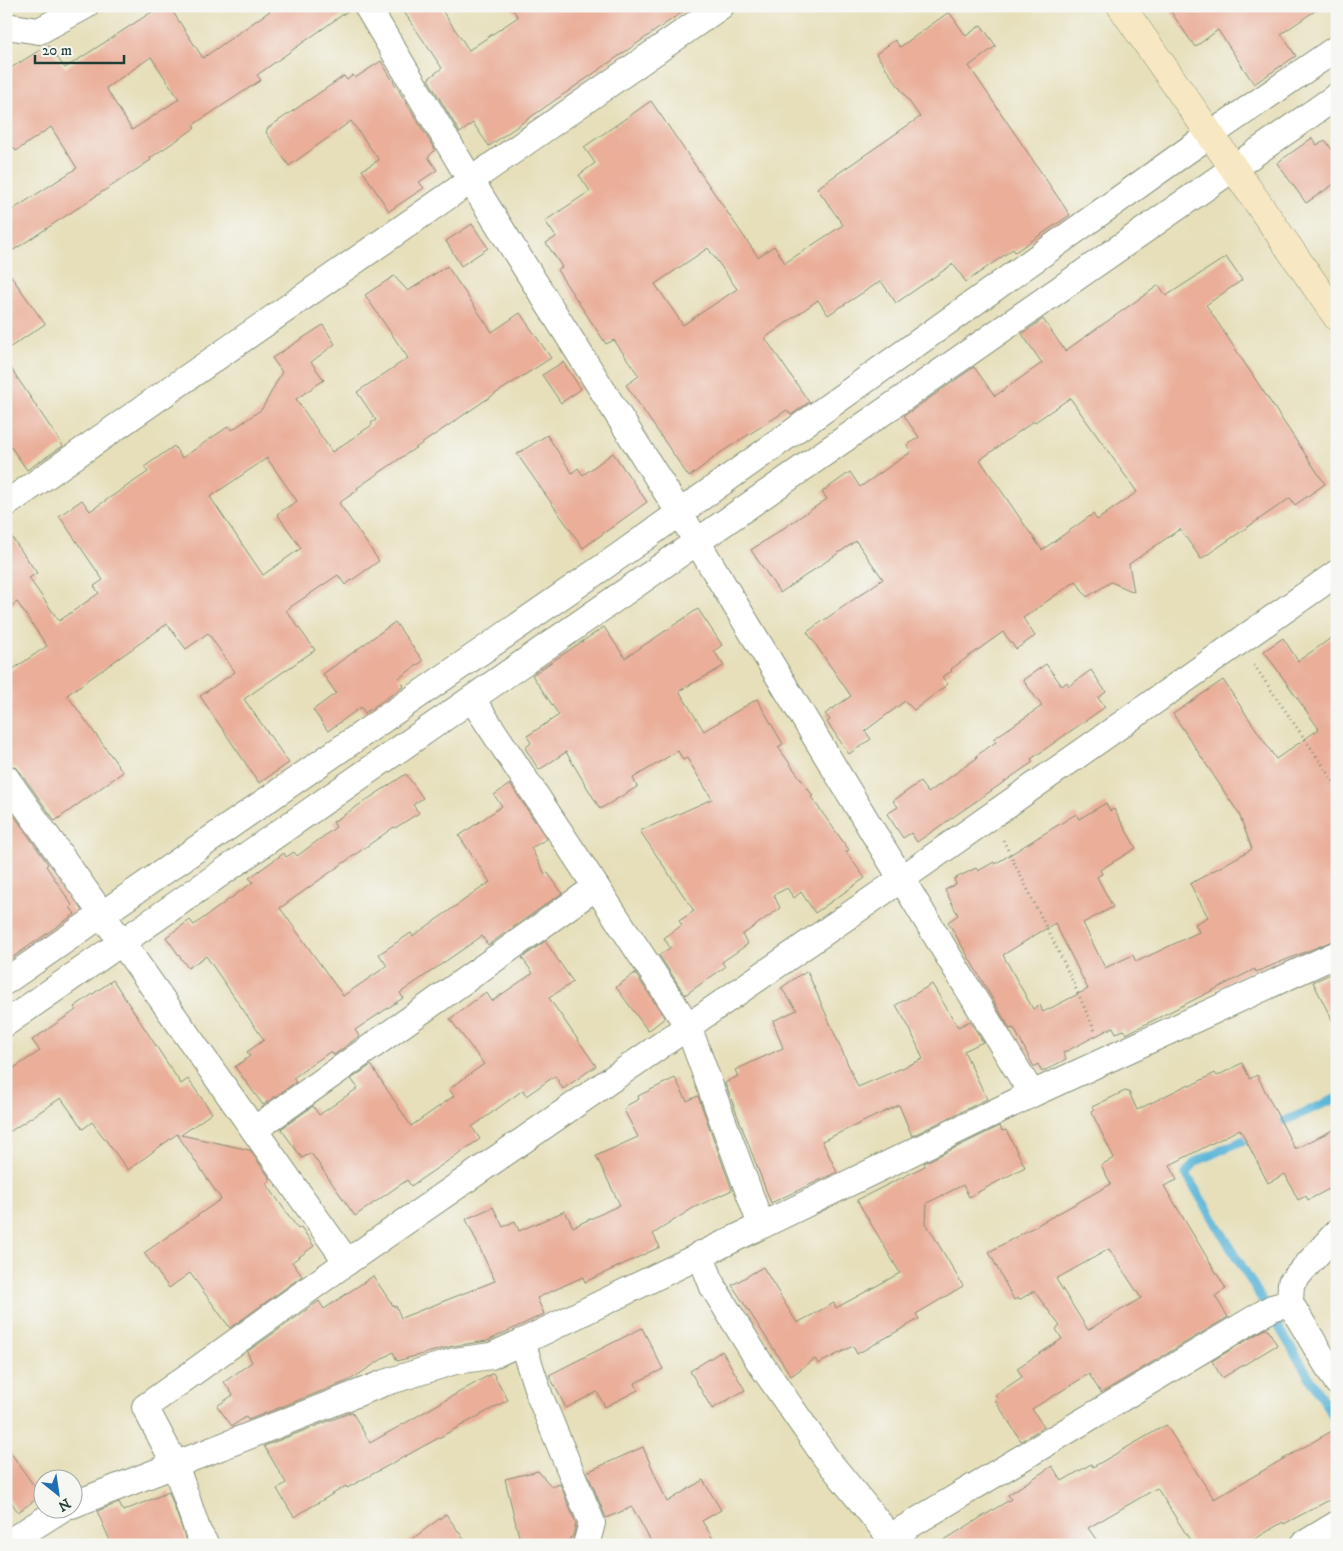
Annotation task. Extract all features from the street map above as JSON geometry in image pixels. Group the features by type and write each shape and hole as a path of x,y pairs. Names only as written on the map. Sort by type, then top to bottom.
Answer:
{"street":[{"path":"6,26 39,31 85,6"},
{"path":"367,6 471,181 679,512 900,880 1032,1094"},
{"path":"6,504 721,6"},
{"path":"1122,6 1337,317"},
{"path":"6,981 679,512 1210,135 1337,48"},
{"path":"6,1023 698,543 1337,96"},
{"path":"206,1545 198,1532 175,1464 145,1406 347,1262 900,880 1337,573"},
{"path":"472,698 688,1026 761,1225"},
{"path":"6,778 347,1262"},
{"path":"254,1130 596,887"},
{"path":"82,1501 384,1383 455,1361 491,1356 1032,1094 1337,954"},
{"path":"1337,1232 1291,1283 1290,1303 1337,1382"},
{"path":"700,1254 713,1287 760,1363 826,1458 892,1541 1272,1308 1290,1303"},
{"path":"522,1342 540,1397 592,1524 586,1545"},
{"path":"6,1544 47,1518"},
{"path":"1304,1544 1337,1524"}],"path":[{"path":"1238,642 1337,786"},
{"path":"990,816 1066,967 1108,1058"}],"building":[{"path":"161,6 169,6 203,58 277,6 352,8 257,75 261,80 193,125 195,128 150,158 151,160 6,255 6,214 77,168 51,127 16,151 6,138 6,71 48,45 65,68","holes":["151,57 179,99 132,130 106,88"]},
{"path":"400,6 439,6 469,50 518,17 510,6 691,6 489,146 473,123 460,133 428,79 442,68"},
{"path":"1167,6 1322,6 1281,34 1296,56 1254,84 1218,30 1195,47"},
{"path":"949,12 966,36 981,25 996,46 969,66 1070,215 1015,252 1013,249 966,282 953,264 896,303 881,281 828,315 818,300 765,338 809,402 791,415 787,410 720,453 689,477 626,385 639,376 614,340 606,344 557,270 562,267 546,243 556,237 545,221 590,191 579,175 595,163 584,147 651,101 758,257 774,246 785,263 843,225 817,188 920,117 876,54 895,40 900,47","holes":["708,248 737,289 683,325 655,284"]},
{"path":"381,61 435,150 428,157 437,170 419,182 424,188 389,211 362,170 379,160 351,121 289,166 266,132 268,128 344,76 347,80 353,75 355,78"},
{"path":"1312,138 1317,145 1325,140 1337,156 1337,182 1306,203 1277,163"},
{"path":"472,224 488,248 461,266 446,241"},
{"path":"1226,257 1242,280 1206,305 1325,484 1295,505 1290,498 1201,559 1180,529 1129,564 1134,592 1111,582 1087,597 1076,581 1023,618 1035,636 1016,649 1003,632 951,669 952,671 942,677 948,684 914,710 905,701 865,731 871,739 849,754 827,722 830,720 825,714 851,696 807,632 883,579 856,541 780,593 751,550 827,499 822,492 850,472 860,487 911,452 907,445 919,437 904,416 974,367 995,396 1042,363 1022,334 1043,319 1065,351 1159,285 1166,296","holes":["1070,398 1137,492 1097,520 1093,514 1042,550 980,460"]},
{"path":"447,266 492,332 520,313 551,358 484,401 357,488 358,490 339,503 379,561 345,585 338,575 286,610 315,650 244,699 289,763 259,783 200,696 235,672 208,633 186,649 167,624 67,695 123,772 55,821 18,769 6,763 6,674 47,646 17,602 6,610 6,529 37,573 29,578 59,621 99,593 94,586 103,580 59,516 82,500 90,511 148,472 144,467 174,446 182,458 229,426 232,430 262,409 282,372 272,358 323,325 335,344 311,362 324,380 296,399 332,452 372,425 371,423 376,420 357,392 408,358 365,295 394,276 408,291","holes":["267,458 297,501 277,514 301,548 263,575 210,497"]},
{"path":"6,269 45,324 6,350"},
{"path":"6,361 63,446 27,470 6,440"},
{"path":"563,362 581,389 561,403 542,375"},
{"path":"547,435 572,473 578,468 583,475 613,453 647,502 583,548 517,454"},
{"path":"698,609 722,645 714,651 724,666 679,691 704,731 757,699 783,744 778,747 849,850 846,852 865,878 815,913 801,892 794,898 787,888 774,895 780,908 742,935 748,944 722,962 725,967 685,995 659,955 670,948 664,938 682,925 679,921 694,911 640,831 712,799 687,758 683,760 678,751 633,778 637,787 600,809 566,752 539,770 525,748 531,743 527,736 559,715 532,675 604,627 625,658"},
{"path":"395,622 423,661 399,678 404,686 365,713 361,707 328,731 313,710 336,693 323,674"},
{"path":"1337,634 1337,939 1256,972 1255,969 1126,1034 1124,1030 1116,1033 1113,1027 1063,1053 1066,1059 1042,1072 1038,1064 1034,1067 1014,1028 1010,1029 948,922 958,915 945,890 956,884 954,879 976,868 978,871 994,862 995,864 1076,814 1079,819 1106,803 1110,811 1114,809 1136,848 1100,870 1102,874 1097,877 1113,907 1083,923 1105,968 1133,955 1136,962 1199,932 1195,924 1208,917 1190,884 1252,849 1239,814 1173,714 1223,680 1276,759 1319,729 1264,651 1283,638 1298,661","holes":["1055,923 1088,989 1043,1012 1040,1005 1033,1009 1003,955"]},
{"path":"1046,664 1062,686 1067,682 1069,686 1091,670 1106,692 1098,698 1105,707 1031,759 1033,762 917,842 911,833 903,838 887,814 898,807 893,801 920,782 928,793 977,758 976,756 996,742 993,739 1042,706 1023,680"},
{"path":"406,774 423,798 413,805 419,813 394,827 280,908 343,996 387,966 379,954 411,933 413,936 490,882 459,836 502,806 494,795 510,784 547,839 531,848 545,874 548,873 562,893 488,945 482,936 400,993 403,998 355,1030 359,1036 334,1055 331,1051 293,1078 296,1082 263,1105 235,1067 250,1056 247,1052 264,1040 206,956 188,968 166,937 190,920 194,925 253,882 249,878 284,853 286,857 294,852 297,856 336,827 333,822"},
{"path":"6,804 48,864 46,866 72,905 70,907 75,914 6,962"},
{"path":"545,941 573,982 549,998 596,1066 563,1089 555,1076 526,1096 523,1090 472,1127 480,1139 411,1186 407,1180 355,1216 311,1153 302,1158 281,1129 313,1106 319,1115 358,1088 351,1079 371,1065 411,1126 454,1096 449,1089 484,1064 450,1019 486,992 492,1001 533,973 522,958"},
{"path":"807,971 858,1087 923,1059 910,1029 896,1005 932,984 958,1027 970,1021 983,1042 964,1051 987,1099 912,1136 899,1105 822,1141 837,1172 771,1203 725,1083 738,1076 735,1070 783,1048 773,1021 797,1010 781,988"},
{"path":"1337,971 1337,1030 1313,982"},
{"path":"635,973 665,1018 648,1031 616,987"},
{"path":"113,980 181,1084 188,1079 212,1113 181,1135 250,1150 271,1180 266,1183 298,1229 301,1227 314,1246 292,1262 302,1276 230,1328 190,1273 169,1288 144,1253 221,1199 177,1134 128,1170 92,1122 83,1129 61,1098 6,1134 6,1073 40,1051 32,1040 76,1010 74,1007"},
{"path":"1242,1063 1250,1079 1257,1075 1295,1149 1337,1128 1337,1185 1308,1200 1306,1196 1298,1200 1285,1174 1268,1183 1240,1129 1170,1165 1177,1180 1164,1186 1226,1289 1215,1296 1228,1317 1101,1393 1089,1374 1032,1409 1044,1427 1021,1441 995,1400 997,1398 995,1395 1022,1377 1017,1368 1062,1339 1056,1329 1060,1326 1034,1291 1019,1300 1018,1298 1014,1300 989,1252 1111,1184 1101,1165 1114,1158 1091,1111 1094,1110 1092,1107 1125,1091 1129,1092 1137,1110 1189,1084 1190,1086 1215,1073 1217,1076","holes":["1109,1249 1141,1298 1088,1330 1056,1279"]},
{"path":"675,1078 687,1101 698,1096 732,1190 693,1208 653,1234 660,1247 585,1282 583,1277 537,1298 544,1314 487,1341 453,1346 397,1361 393,1352 350,1380 248,1420 246,1417 232,1426 217,1406 233,1395 224,1382 252,1362 247,1352 319,1301 324,1309 373,1276 394,1307 396,1306 401,1318 495,1281 466,1219 493,1207 503,1227 515,1221 519,1231 565,1211 573,1227 620,1205 596,1156 638,1137 624,1110 627,1108 626,1106 639,1099 638,1096"},
{"path":"1000,1126 1002,1131 1006,1130 1025,1167 969,1197 963,1185 927,1203 926,1223 963,1286 916,1314 919,1319 857,1354 853,1346 818,1364 815,1359 791,1376 732,1285 763,1267 797,1323 834,1303 836,1308 900,1273 857,1200 925,1166 924,1163"},
{"path":"642,1328 663,1369 635,1383 638,1390 605,1407 597,1392 566,1408 549,1375"},
{"path":"1267,1328 1277,1345 1222,1378 1212,1361"},
{"path":"722,1351 745,1390 712,1409 690,1371"},
{"path":"493,1373 508,1400 347,1488 346,1486 294,1517 277,1489 286,1483 264,1446 352,1412 370,1443"},
{"path":"1166,1425 1214,1499 1337,1428 1337,1496 1284,1524 1283,1522 1245,1545 1193,1545 1157,1488 1088,1528 1100,1545 936,1545 1011,1499 1008,1495 1052,1466 1062,1481 1091,1464 1093,1467"},
{"path":"6,1446 32,1483 32,1502 18,1512 6,1494"},
{"path":"643,1447 667,1502 703,1480 721,1510 702,1521 717,1545 653,1545 632,1507 606,1518 587,1472"},
{"path":"538,1471 552,1487 560,1484 576,1524 573,1536 563,1545 521,1545 505,1479"},
{"path":"169,1492 188,1545 112,1545 97,1511 119,1503 123,1511"},
{"path":"446,1514 468,1545 404,1545"}],"waterway":[{"path":"1271,1127 1337,1098"},
{"path":"1255,1135 1195,1162 1186,1174 1337,1423"}]}
